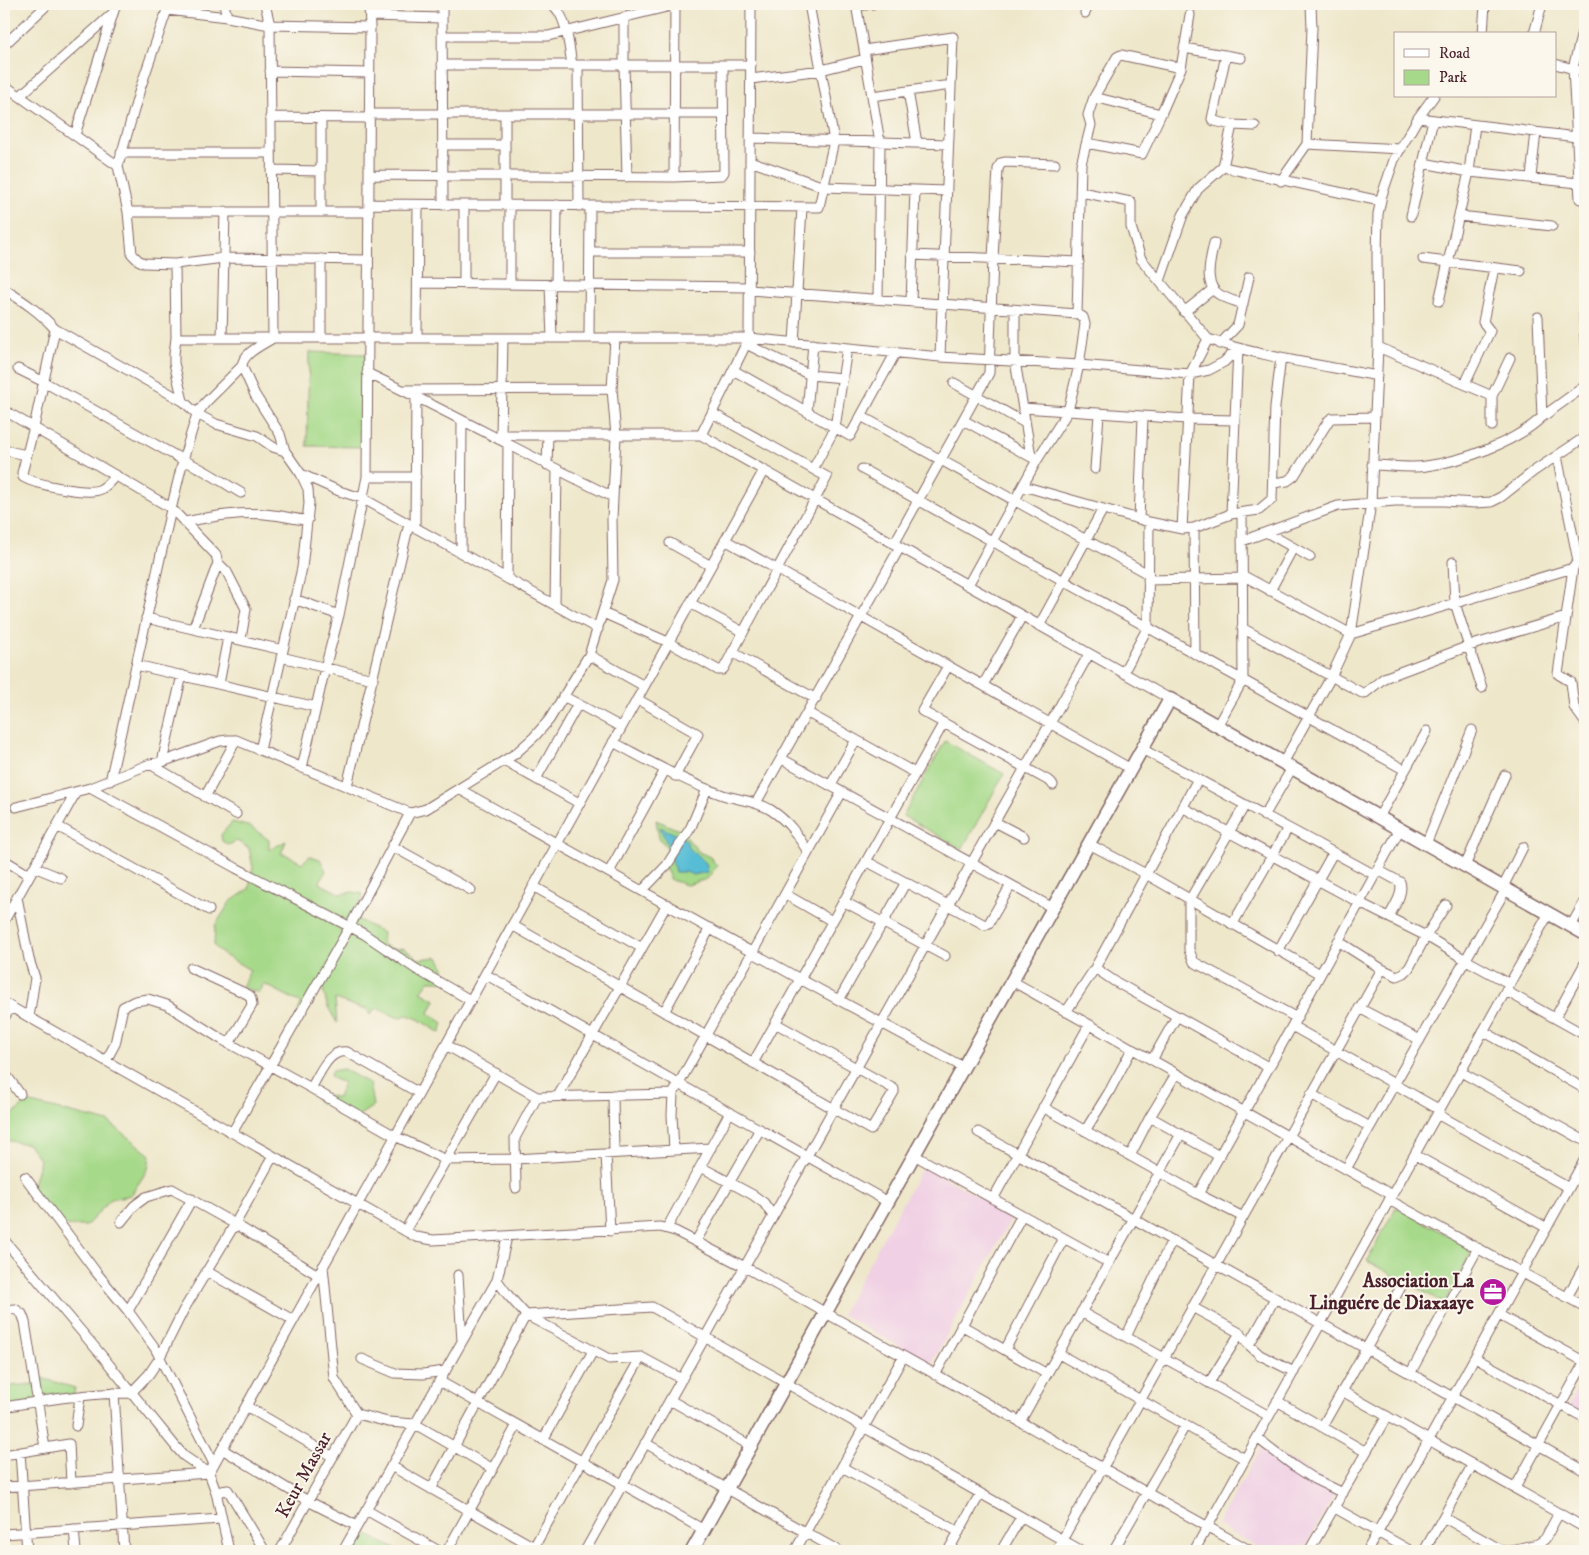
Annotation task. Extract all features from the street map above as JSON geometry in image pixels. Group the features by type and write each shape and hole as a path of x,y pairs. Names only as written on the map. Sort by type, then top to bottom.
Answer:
{"street":[{"path":"4,45 48,4"},
{"path":"224,4 227,17"},
{"path":"264,4 270,25 273,338"},
{"path":"302,768 339,615 366,478 369,4"},
{"path":"442,4 443,205"},
{"path":"442,36 548,36 677,4 674,177"},
{"path":"701,435 748,341 750,288 751,4"},
{"path":"128,212 321,212 418,205 820,207 834,140 809,4"},
{"path":"872,4 856,5 880,142 878,299"},
{"path":"1085,13 1089,4"},
{"path":"1281,181 1307,144 1312,28 1310,4"},
{"path":"1483,32 1485,4"},
{"path":"1535,32 1542,4"},
{"path":"554,5 567,31 575,65 578,114 579,206"},
{"path":"368,260 224,258 175,264 144,263 132,254 128,212 118,166 140,89 168,7 270,25 370,27"},
{"path":"20,96 115,8"},
{"path":"75,135 115,8"},
{"path":"1087,143 1142,154 1181,68 1190,15"},
{"path":"370,16 442,18"},
{"path":"624,17 627,177"},
{"path":"1580,199 1579,183 1582,162 1577,137 1573,68 1584,33 1585,21"},
{"path":"751,79 821,70 865,54 953,37 940,357"},
{"path":"1184,48 1241,58"},
{"path":"1077,314 1082,164 1091,125 1088,115 1094,98 1120,55 1181,68"},
{"path":"1226,55 1212,119 1232,125 1255,126"},
{"path":"1556,64 1585,72"},
{"path":"442,65 751,65"},
{"path":"369,175 674,177 722,175 724,172 724,65"},
{"path":"270,71 370,73"},
{"path":"4,85 118,166"},
{"path":"872,96 951,85"},
{"path":"908,91 917,143"},
{"path":"1094,98 1161,114"},
{"path":"1264,816 1309,717 1331,677 1351,634 1371,503 1378,347 1378,214 1394,160 1418,118 1433,98"},
{"path":"270,117 321,118 443,114 723,114"},
{"path":"504,114 510,284"},
{"path":"321,118 321,212"},
{"path":"1418,118 1577,137"},
{"path":"1411,216 1434,120"},
{"path":"1160,281 1183,215 1198,188 1223,167 1232,125"},
{"path":"1439,301 1469,172 1475,125"},
{"path":"1531,177 1536,132"},
{"path":"750,138 948,144"},
{"path":"1307,144 1401,149"},
{"path":"443,145 505,145"},
{"path":"121,153 270,153"},
{"path":"750,161 824,187 947,191"},
{"path":"756,804 861,616 919,500 989,373 998,169 1002,163 1006,162 1055,164"},
{"path":"1424,163 1469,172 1579,183"},
{"path":"1223,167 1380,202"},
{"path":"271,170 321,171"},
{"path":"911,302 915,190"},
{"path":"1081,192 1131,202 1131,227 1141,260 1208,339 1238,348 1376,376"},
{"path":"417,338 418,205"},
{"path":"464,205 464,284"},
{"path":"552,338 556,205"},
{"path":"589,338 590,206"},
{"path":"794,342 802,207"},
{"path":"222,338 225,211"},
{"path":"1459,216 1552,226"},
{"path":"1214,242 1209,277 1214,290 1243,304"},
{"path":"590,252 750,252"},
{"path":"912,255 1079,262"},
{"path":"321,259 321,338"},
{"path":"1423,259 1520,271"},
{"path":"175,264 176,338 174,363 183,402"},
{"path":"1465,384 1490,332 1483,322 1494,268"},
{"path":"1220,344 1238,325 1249,277"},
{"path":"418,283 750,288 1077,314 1082,317 1085,324 1079,365 1068,411 1034,458 1023,486 968,585"},
{"path":"4,289 42,315 55,330 183,402 198,414 216,424 257,436 273,447 286,451"},
{"path":"1184,312 1214,290"},
{"path":"1015,310 1015,361 1022,408 1034,458"},
{"path":"1584,315 1585,341"},
{"path":"1538,317 1542,417"},
{"path":"55,330 26,455 23,477 61,489 90,491 101,490 116,475"},
{"path":"176,338 615,338 794,342 940,357 1190,374 1209,370 1224,362 1238,348"},
{"path":"260,750 302,568 309,502 308,489 301,474 286,451 280,434 255,395 242,366 242,361 246,356 273,338"},
{"path":"499,437 503,338"},
{"path":"16,807 90,788 150,764 162,762 220,741 236,740 410,813 426,809 515,754 534,738 549,720 589,655 613,580 613,497 616,436 612,389 615,338"},
{"path":"1182,529 1190,374 1208,339"},
{"path":"748,341 810,375 842,378"},
{"path":"807,412 812,344"},
{"path":"1378,347 1492,396"},
{"path":"812,469 835,428 847,348"},
{"path":"1231,514 1238,348"},
{"path":"733,370 850,436 896,352"},
{"path":"1023,486 1144,521 1182,529 1194,528 1231,514 1260,510 1272,499 1275,407 1280,357"},
{"path":"1492,426 1492,396 1510,358"},
{"path":"110,781 183,460 198,414 206,403 242,366"},
{"path":"18,369 183,460 198,466 242,493"},
{"path":"367,373 462,421 499,437 508,445 613,497"},
{"path":"954,383 1025,423"},
{"path":"1372,465 1425,466 1472,456 1498,445 1535,423 1585,386"},
{"path":"402,390 612,389"},
{"path":"347,786 372,679 412,526 416,477 416,397"},
{"path":"1022,408 1187,420 1235,420"},
{"path":"7,412 171,508 216,555 218,564 193,629"},
{"path":"603,613 668,642 718,670 722,670 743,632 826,477 712,413"},
{"path":"1095,469 1099,414"},
{"path":"861,416 1086,540 1148,577 1242,577 1351,634 1579,563"},
{"path":"1123,673 1148,627 1143,416"},
{"path":"1273,483 1287,481 1294,476 1332,418 1374,417"},
{"path":"963,420 1034,458"},
{"path":"461,553 462,421"},
{"path":"499,437 548,435 701,435 1585,934"},
{"path":"548,435 548,465"},
{"path":"1242,541 1338,506 1444,501 1491,502 1501,497 1534,471 1585,437"},
{"path":"507,578 508,445"},
{"path":"4,450 26,455"},
{"path":"1557,456 1579,563 1566,617 1558,674 1571,682 1574,707 1585,722"},
{"path":"862,469 1405,770"},
{"path":"555,605 557,470"},
{"path":"209,1473 764,470"},
{"path":"301,474 339,491 362,498 598,629"},
{"path":"366,478 416,477"},
{"path":"1039,626 1103,509"},
{"path":"1217,726 1243,680 1242,513"},
{"path":"185,522 229,514 274,515 296,520 308,520"},
{"path":"1194,528 1195,654"},
{"path":"1266,532 1310,557"},
{"path":"725,540 1131,769"},
{"path":"670,543 710,566"},
{"path":"1270,590 1293,548"},
{"path":"1453,562 1455,603 1482,688"},
{"path":"218,564 227,572 246,609 240,639"},
{"path":"294,599 339,615"},
{"path":"690,603 743,632"},
{"path":"983,685 1022,616"},
{"path":"1242,628 1364,694 1384,678 1469,646 1566,617"},
{"path":"146,618 240,639 325,668 372,679"},
{"path":"219,684 228,637"},
{"path":"732,652 816,699"},
{"path":"585,1551 1089,654"},
{"path":"589,655 644,686"},
{"path":"136,664 316,706"},
{"path":"948,666 922,711 1026,768 1053,785"},
{"path":"162,762 182,675"},
{"path":"563,696 621,727"},
{"path":"637,699 698,734 675,776"},
{"path":"692,1551 1170,699"},
{"path":"536,778 578,704"},
{"path":"808,713 915,773"},
{"path":"753,1064 943,724"},
{"path":"1426,844 1472,730"},
{"path":"1379,817 1427,731"},
{"path":"205,797 236,740"},
{"path":"830,786 856,740"},
{"path":"613,742 675,776 724,795 770,809 791,826 808,852"},
{"path":"1142,749 1333,853 1400,882 1402,891 1389,917"},
{"path":"782,759 1053,908"},
{"path":"504,761 579,803"},
{"path":"150,764 236,814"},
{"path":"609,872 665,770"},
{"path":"1465,866 1505,776"},
{"path":"1066,1012 1095,968 1198,780"},
{"path":"90,788 236,868 349,928 364,934 416,969 470,1000"},
{"path":"642,890 667,865 691,827 707,788"},
{"path":"459,789 881,1024 963,1067"},
{"path":"4,920 76,792"},
{"path":"674,1150 672,1094 842,792"},
{"path":"1245,805 1189,901 1189,950 1194,962 1295,1022 1336,1051 1569,1188"},
{"path":"1182,807 1360,903 1426,936 1585,1035"},
{"path":"232,1133 349,928 410,813"},
{"path":"995,822 1024,837"},
{"path":"57,826 209,910"},
{"path":"1232,925 1288,828"},
{"path":"1198,1194 1295,1022 1400,829"},
{"path":"1089,844 1146,874 1189,901 1320,974"},
{"path":"392,846 471,890"},
{"path":"1346,1169 1466,960 1505,888 1523,847"},
{"path":"1278,951 1333,853"},
{"path":"4,860 29,875"},
{"path":"866,861 986,925 1011,885"},
{"path":"34,866 61,878"},
{"path":"839,1000 906,882"},
{"path":"533,886 642,948"},
{"path":"785,894 832,921"},
{"path":"17,897 29,959 35,978 29,1017"},
{"path":"843,901 945,956"},
{"path":"1571,926 1585,901"},
{"path":"558,1096 667,904"},
{"path":"1338,941 1382,969 1397,976 1409,968 1426,936 1446,905"},
{"path":"1194,1551 1549,913"},
{"path":"512,925 871,1130 894,1092 892,1086 775,1023"},
{"path":"664,1012 710,928"},
{"path":"1555,1018 1585,962"},
{"path":"191,968 249,995 251,999 252,1005 229,1044"},
{"path":"1095,968 1268,1067"},
{"path":"1056,1551 1382,969"},
{"path":"485,974 888,1202"},
{"path":"1012,981 1288,1136 1478,1248 1585,1307"},
{"path":"106,1061 115,1044 123,1008 135,1001 148,999 167,1005 229,1044 395,1136 446,1160 515,1159 711,1148"},
{"path":"4,1018 8,1005 416,1237 433,1240 667,1228 745,1266 826,1314 1251,1551"},
{"path":"1360,1008 1420,1040"},
{"path":"1152,1060 1177,1016"},
{"path":"993,1199 1089,1025"},
{"path":"1483,1031 1585,1089"},
{"path":"446,1045 537,1096 672,1094"},
{"path":"1085,1131 1109,1092 1132,1048"},
{"path":"311,1088 332,1055 340,1051 347,1052 419,1093"},
{"path":"4,1072 20,1094"},
{"path":"1461,1072 1585,1141"},
{"path":"405,1231 496,1073"},
{"path":"1130,1156 1150,1117 1176,1074"},
{"path":"1311,1094 1370,1127"},
{"path":"610,1231 610,1154 613,1095"},
{"path":"516,1188 515,1138 537,1096"},
{"path":"1043,1108 1243,1217"},
{"path":"667,1228 730,1112"},
{"path":"1150,1117 1219,1156"},
{"path":"696,1241 760,1129"},
{"path":"978,1132 1585,1471"},
{"path":"1020,1422 1181,1134"},
{"path":"914,1155 1109,1263"},
{"path":"1415,1155 1547,1228"},
{"path":"4,1407 38,1401 131,1393 160,1359 183,1311 273,1156"},
{"path":"1367,1551 1585,1159"},
{"path":"701,1166 753,1195 764,1203 773,1216"},
{"path":"25,1177 155,1348 214,1464"},
{"path":"121,1222 134,1206 146,1196 172,1189 235,1224 318,1275"},
{"path":"128,1311 192,1199"},
{"path":"935,1375 961,1324 1022,1215"},
{"path":"343,1551 497,1280 507,1237"},
{"path":"1005,1350 1064,1238"},
{"path":"4,1240 184,1456 209,1473 216,1492 229,1551"},
{"path":"1126,1337 1172,1240"},
{"path":"1410,1374 1478,1248"},
{"path":"1567,1297 1585,1265"},
{"path":"323,1266 334,1378 357,1414 388,1422 415,1424 493,1469"},
{"path":"206,1271 294,1320"},
{"path":"458,1275 462,1342"},
{"path":"497,1280 526,1315 609,1359 641,1357 682,1379"},
{"path":"1322,1427 1402,1285"},
{"path":"1249,1345 1275,1298"},
{"path":"1192,1307 1240,1333 1260,1355 1294,1372"},
{"path":"526,1315 652,1308 1082,1551"},
{"path":"4,1310 15,1309 22,1314 25,1322 45,1448"},
{"path":"1081,1312 1269,1416"},
{"path":"431,1489 526,1315"},
{"path":"1499,1315 1585,1361 1515,1488"},
{"path":"961,1324 1047,1374"},
{"path":"1209,1382 1240,1333"},
{"path":"543,1440 593,1350"},
{"path":"1059,1354 1245,1459"},
{"path":"391,1466 538,1549 582,1462 641,1357"},
{"path":"795,1551 903,1357"},
{"path":"1475,1358 1585,1418"},
{"path":"362,1359 395,1373 423,1374 445,1370"},
{"path":"439,1381 704,1530"},
{"path":"1342,1391 1585,1528"},
{"path":"114,1393 124,1551"},
{"path":"76,1426 80,1397"},
{"path":"670,1400 751,1446"},
{"path":"1277,1401 1366,1452"},
{"path":"246,1406 333,1457"},
{"name":"Keur Massar","path":"280,1551 357,1414"},
{"path":"1309,1551 1387,1416"},
{"path":"447,1551 517,1425"},
{"path":"1113,1551 1185,1426"},
{"path":"1257,1438 1307,1475 1343,1493"},
{"path":"4,1455 69,1444 71,1482"},
{"path":"645,1444 839,1551"},
{"path":"222,1449 308,1501 357,1526"},
{"path":"20,1452 27,1551"},
{"path":"1424,1551 1473,1464"},
{"path":"842,1468 958,1532"},
{"path":"4,1487 209,1473"},
{"path":"216,1492 228,1490 265,1551"},
{"path":"948,1551 980,1494"},
{"path":"1335,1508 1411,1551"},
{"path":"366,1510 439,1551"},
{"path":"1443,1517 1504,1551 1524,1549 1538,1544 1544,1539 1559,1513"},
{"path":"1002,1551 1021,1517"},
{"path":"4,1534 221,1519"},
{"path":"74,1530 76,1551"}],"shaded area":[{"path":"923,1166 1013,1215 931,1364 841,1314"},
{"path":"1585,1374 1585,1414 1568,1405"},
{"path":"1263,1445 1338,1488 1303,1551 1264,1551 1217,1525"}],"green space":[{"path":"309,352 366,354 363,447 307,446"},
{"path":"945,741 1004,774 962,849 903,816"},
{"path":"656,820 681,831 699,852 710,857 717,866 707,879 687,885 671,880 664,865 668,849 659,838"},
{"path":"232,822 251,827 269,840 269,850 286,841 281,854 285,854 302,863 310,856 320,859 326,871 319,883 341,894 352,892 363,894 355,918 383,933 382,944 392,949 403,948 419,959 438,957 444,968 443,981 429,981 421,992 435,1000 429,1013 443,1023 440,1033 418,1019 407,1015 399,1018 376,1008 370,1015 367,1009 335,999 337,1023 327,1005 322,986 307,1010 294,1024 301,1003 264,984 259,993 242,987 250,970 224,955 214,946 215,926 230,902 249,889 253,868 249,848 237,841 228,845 222,841 221,835"},
{"path":"343,1069 369,1083 373,1106 361,1114 345,1119 334,1111 331,1104 322,1104 316,1100 315,1092 338,1098 343,1083 332,1078 330,1075 332,1071"},
{"path":"27,1102 109,1122 150,1155 148,1169 131,1195 111,1199 86,1226 63,1226 31,1191 40,1160 28,1144 4,1140 4,1122"},
{"path":"1396,1207 1473,1249 1444,1303 1367,1261"},
{"path":"38,1377 75,1388 73,1397 53,1396 42,1408 4,1413 4,1405 11,1386 36,1384"},
{"path":"360,1531 399,1551 349,1551"}],"water":[{"path":"660,827 682,837 687,842 688,847 706,863 708,872 693,875 686,872 675,872 670,851"}],"place":[{"name":"Association La Linguére de Diaxaaye","path":"1493,1292"}]}
